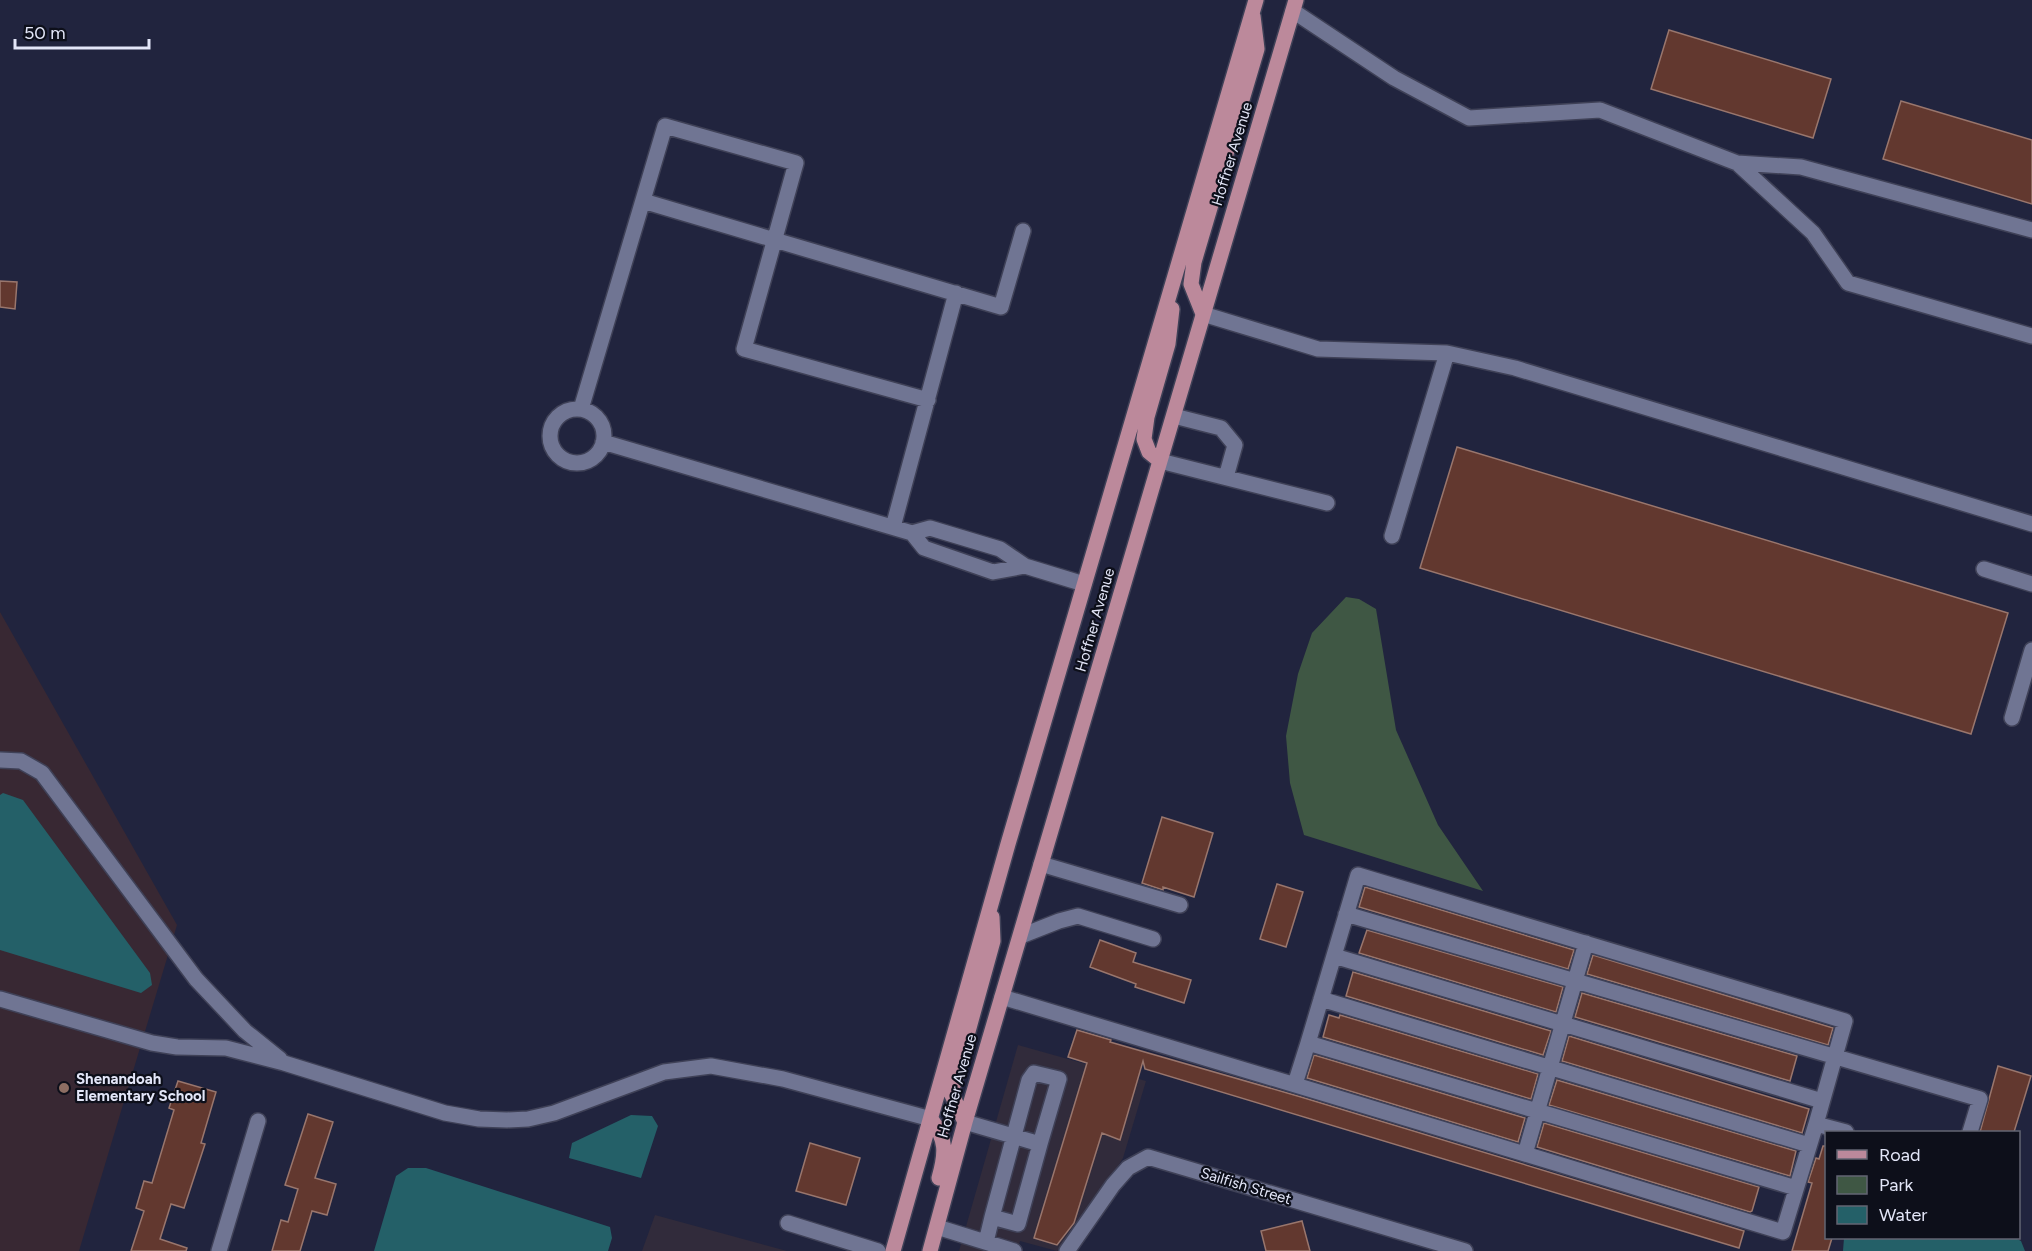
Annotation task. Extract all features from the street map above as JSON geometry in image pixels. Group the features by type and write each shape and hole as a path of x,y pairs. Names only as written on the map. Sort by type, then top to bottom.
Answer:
{"main road":[{"name":"Hoffner Avenue","path":"893,1251 1084,584 1254,5"},
{"path":"1203,314 1191,284 1194,262 1257,49 1254,5"},
{"name":"Hoffner Avenue","path":"930,1251 965,1122 1295,6"},
{"path":"1160,461 1149,452 1144,439 1147,417 1168,344 1172,317 1170,291"},
{"path":"965,1122 951,1093 993,941 992,902"},
{"path":"931,1119 941,1132 945,1159 933,1202 937,1227"}],"street":[{"path":"1295,6 1394,78 1469,118 1600,110 1737,163 1801,167 2032,230"},
{"path":"581,409 665,126 796,164 744,349 928,400"},
{"path":"1737,163 1813,233 1848,283 2032,336"},
{"path":"643,201 1001,306 1023,231"},
{"path":"893,527 956,293"},
{"path":"1203,314 1318,349 1447,353 1515,368 2032,524"},
{"path":"1392,536 1447,353"},
{"path":"572,409 581,409 589,412 601,424 603,442 593,457 585,461 568,461 554,450 550,434 556,417 572,409"},
{"path":"1174,416 1221,428 1235,445 1226,477"},
{"path":"603,442 912,532 930,528 1000,549 1025,566 1084,584"},
{"path":"1160,461 1327,503"},
{"path":"912,532 924,548 993,572 1025,566"},
{"path":"1984,569 2032,584"},
{"path":"2012,718 2032,650"},
{"path":"0,760 21,761 42,773 196,979 245,1031 284,1063"},
{"path":"1041,864 1180,905"},
{"path":"1002,997 1783,1232 1845,1021 1358,875 1295,1084"},
{"path":"1346,914 1980,1099 1970,1131"},
{"path":"1021,936 1078,916 1153,939"},
{"path":"1525,1154 1587,943"},
{"path":"1334,956 1822,1101"},
{"path":"0,999 152,1043 177,1047 226,1048 284,1063 435,1110 479,1119 507,1120 545,1115 664,1072 711,1066 783,1079 931,1119"},
{"path":"1321,999 1809,1145"},
{"path":"1308,1043 1796,1188"},
{"path":"986,1242 992,1217 1012,1137 1029,1080 1034,1073 1059,1079 1018,1224 992,1217"},
{"path":"219,1251 258,1121"},
{"path":"965,1122 1040,1144"},
{"path":"1816,1124 1842,1131"},
{"name":"Sailfish Street","path":"1067,1251 1113,1185 1128,1168 1148,1157 1465,1251"},
{"path":"788,1223 878,1251"},
{"path":"937,1227 1014,1251"}],"shaded area":[{"name":"Shenandoah Elementary School","path":"0,612 177,925 79,1251 0,1251"},
{"path":"1018,1045 1146,1081 1123,1158 1076,1234 1057,1251 1020,1241 1017,1251 959,1251"},
{"path":"655,1215 787,1251 642,1251"}],"green space":[{"path":"1346,597 1359,599 1376,609 1396,730 1438,825 1483,891 1304,835 1290,783 1286,736 1298,674 1312,633"}],"water":[{"path":"3,793 23,800 150,973 152,985 141,993 0,950 0,795"},
{"path":"631,1115 652,1116 658,1126 641,1178 569,1158 572,1143"},
{"path":"408,1168 426,1168 610,1227 612,1238 608,1251 374,1251 396,1176"},
{"path":"1844,1239 2017,1239 2021,1241 2025,1251 1843,1251"}],"building":[{"path":"1669,30 1831,79 1813,138 1651,89"},
{"path":"1901,101 2032,140 2032,204 1883,159"},
{"path":"0,281 17,282 15,309 0,307"},
{"path":"1457,447 2008,613 1971,734 1420,568"},
{"path":"1162,817 1213,833 1194,897 1142,883"},
{"path":"1277,884 1303,892 1286,947 1260,939"},
{"path":"1365,887 1574,950 1568,969 1359,907"},
{"path":"1367,930 1563,987 1556,1012 1359,953"},
{"path":"1100,940 1136,953 1133,962 1191,980 1184,1003 1135,987 1136,984 1090,967"},
{"path":"1593,955 1833,1028 1828,1045 1587,974"},
{"path":"1353,972 1551,1031 1543,1055 1346,996"},
{"path":"1582,993 1797,1056 1790,1081 1575,1017"},
{"path":"1329,1015 1339,1018 1340,1015 1538,1074 1531,1099 1323,1037"},
{"path":"1077,1030 1111,1040 1110,1042 1301,1097 1744,1231 1739,1248 1145,1069 1143,1061 1120,1140 1102,1133 1074,1223 1057,1245 1034,1238 1087,1063 1068,1057"},
{"path":"1569,1036 1809,1109 1802,1133 1562,1061"},
{"path":"1314,1055 1525,1118 1518,1142 1307,1078"},
{"path":"1998,1066 2031,1076 2014,1131 1980,1131"},
{"path":"1557,1080 1796,1151 1790,1176 1549,1105"},
{"path":"178,1081 216,1092 201,1143 205,1144 184,1208 171,1204 160,1239 187,1248 186,1251 131,1251 144,1211 136,1208 144,1181 152,1183 174,1110 169,1108"},
{"path":"308,1114 333,1122 315,1178 336,1184 327,1215 312,1211 300,1251 272,1251 281,1220 288,1222 298,1189 285,1185"},
{"path":"1544,1123 1759,1187 1752,1211 1537,1147"},
{"path":"810,1143 860,1158 846,1205 796,1191"},
{"path":"1823,1146 1825,1146 1825,1239 1832,1239 1828,1251 1792,1251 1812,1183 1808,1182 1816,1158 1819,1159"},
{"path":"1302,1221 1310,1251 1266,1251 1261,1231"}],"place":[{"name":"Shenandoah Elementary School","path":"64,1088"}]}
